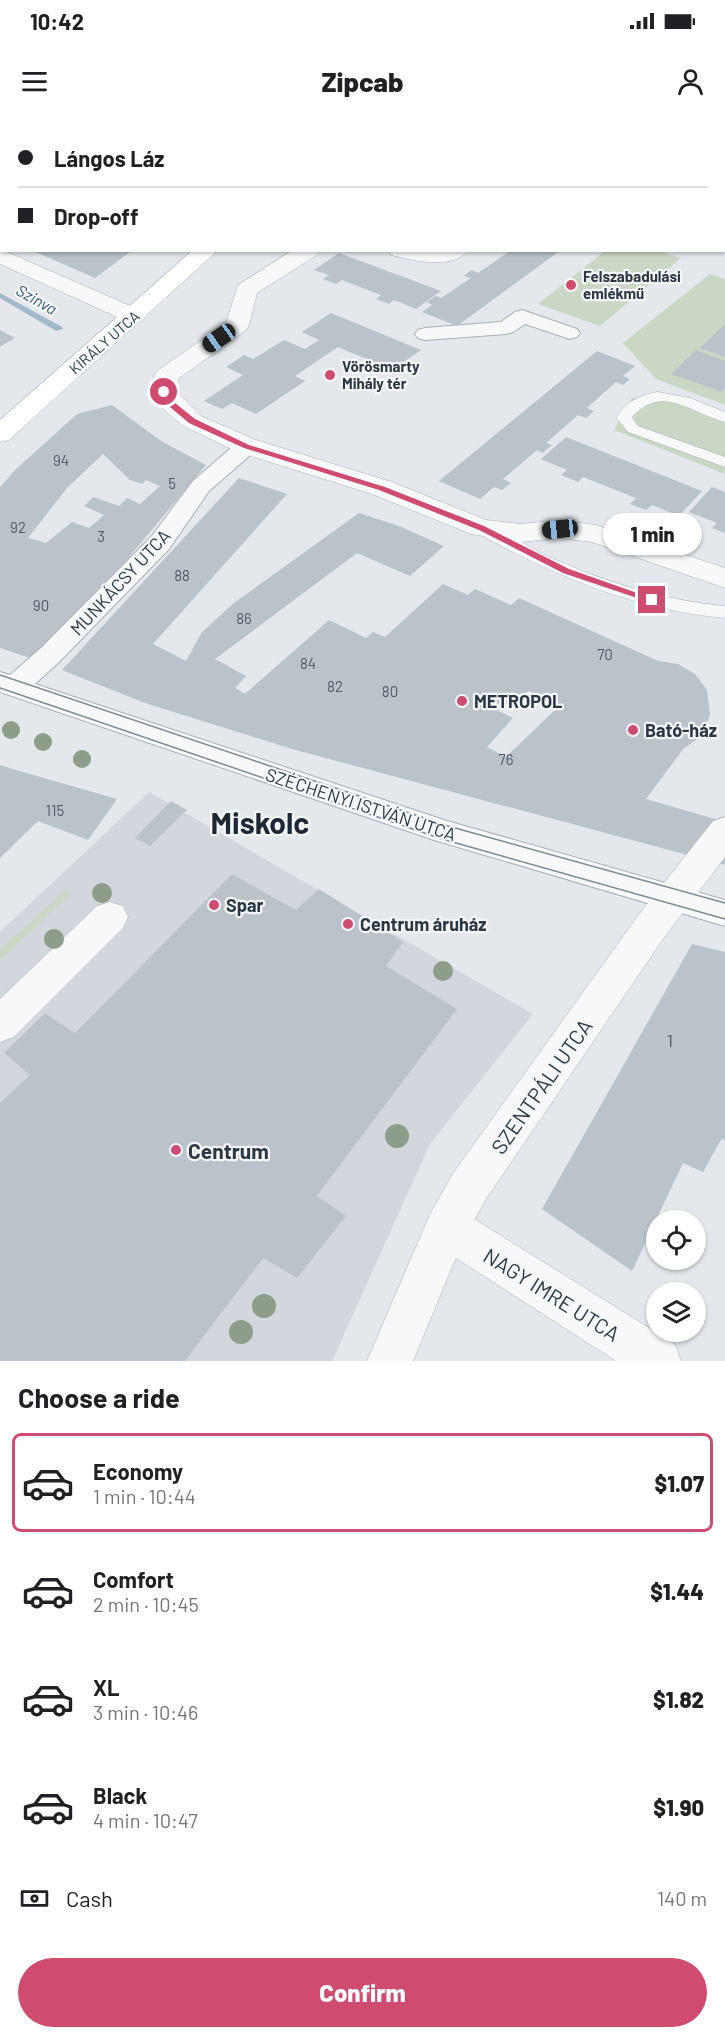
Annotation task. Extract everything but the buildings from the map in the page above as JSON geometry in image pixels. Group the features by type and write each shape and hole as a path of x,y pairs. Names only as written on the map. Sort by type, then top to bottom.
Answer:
{"main road":[{"name":"KIRÁLY UTCA","path":"0,434 203,253"}],"street":[{"path":"306,252 246,290 237,326 166,376 164,392 173,405 192,421 246,446 382,488 482,528 521,533 560,529 596,534 725,578"},
{"path":"414,252 443,256 452,252"},
{"path":"0,256 134,316"},
{"path":"425,334 506,328 522,316 570,333"},
{"name":"MUNKÁCSY UTCA","path":"7,685 50,655 160,543 201,486 246,446"},
{"name":"SZÉCHENYI ISTVÁN UTCA","path":"7,685 445,832 725,913"},
{"name":"SZENTPÁLI UTCA","path":"390,1361 447,1227 469,1187 650,928 725,831"},
{"path":"0,1025 110,917"},
{"name":"NAGY IMRE UTCA","path":"447,1227 658,1361"}],"lane":[{"path":"725,417 669,396 649,397 631,407 624,417 633,429 725,462"},
{"path":"482,528 566,571 673,606 725,612"}],"shaded area":[{"name":"Centrum","path":"149,792 533,1014 430,1144 332,1361 0,1361 0,932"}],"green space":[{"path":"604,252 662,252 681,258 600,326 538,304"},
{"path":"710,274 725,279 725,405 656,379 623,343"},
{"path":"662,396 725,423 725,474 614,430 632,398"},
{"path":"65,890 72,893 0,960 0,950"}],"waterway":[{"name":"Szinva","path":"0,295 59,329"}],"tram line":[{"path":"0,675 448,826 725,903"},
{"path":"0,688 442,839 725,919"}],"place":[{"name":"Felszabadulási emlékmű","path":"571,285"},
{"name":"Vörösmarty Mihály tér","path":"330,375"},
{"name":"METROPOL","path":"462,701"},
{"name":"Bató-ház","path":"633,730"},
{"name":"Spar","path":"214,905"},
{"name":"Centrum áruház","path":"348,924"},
{"name":"Centrum","path":"176,1150"}],"district":[{"name":"Miskolc","path":"260,822"}],"route":[{"path":"164,392 173,405 192,421 246,446 382,488 482,528 513,546 566,571 652,600"}]}
